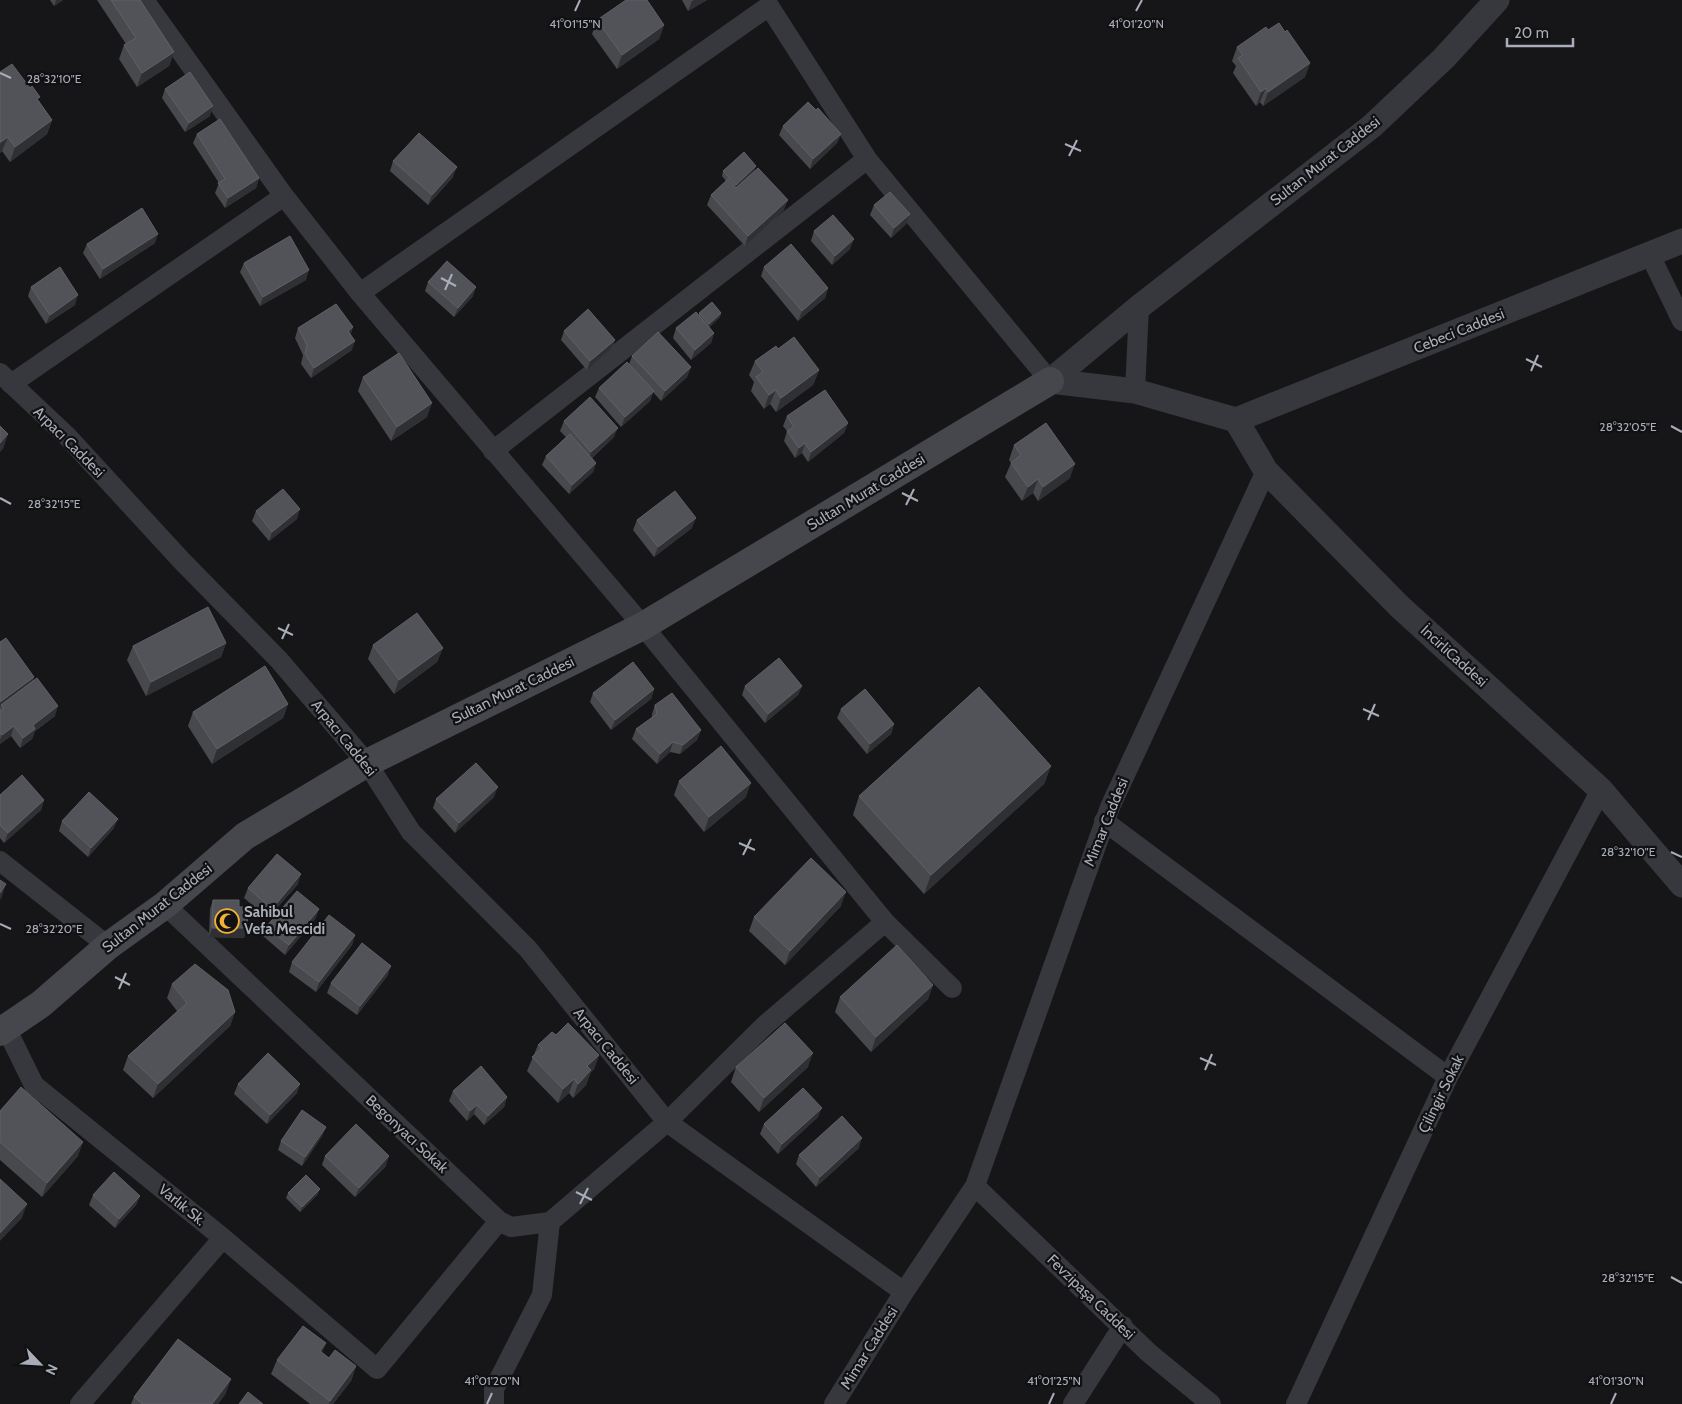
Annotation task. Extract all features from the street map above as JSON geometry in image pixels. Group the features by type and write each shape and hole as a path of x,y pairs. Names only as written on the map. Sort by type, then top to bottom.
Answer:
{"main road":[{"name":"Sultan Murat Caddesi","path":"3,1030 41,1004 108,946 165,905 245,836 367,762 643,626 1050,381"}],"street":[{"path":"144,0 284,196 360,293 643,626 885,922 952,988"},
{"name":"Sultan Murat Caddesi","path":"1050,381 1139,307 1372,126 1444,58 1497,0"},
{"path":"360,293 768,3 867,159 1050,381 1135,391 1236,420"},
{"path":"493,450 867,159"},
{"path":"5,378 284,196"},
{"name":"Cebeci Caddesi","path":"1236,420 1682,241"},
{"path":"1650,255 1682,321"},
{"path":"1135,391 1139,307"},
{"name":"Arpacı Caddesi","path":"5,378 67,436 181,560 279,660 367,762 412,832 528,949 667,1122 904,1292"},
{"name":"İncirliCaddesi","path":"1236,420 1266,471 1399,606 1601,790 1682,885"},
{"name":"Mimar Caddesi","path":"834,1404 904,1292 975,1186 1104,821 1266,471"},
{"name":"Çilingir Sokak","path":"1296,1404 1448,1077 1601,790"},
{"path":"1104,821 1448,1077"},
{"path":"0,861 108,946"},
{"name":"Begonyacı Sokak","path":"165,905 499,1221"},
{"path":"499,1221 511,1226 550,1222 667,1122 764,1026 885,922"},
{"name":"Varlık Sk.","path":"3,1030 34,1085 223,1238 377,1369 499,1221"},
{"name":"Fevzipaşa Caddesi","path":"975,1186 1149,1353 1211,1404"},
{"path":"494,1404 494,1389 542,1295 550,1222"},
{"path":"80,1404 223,1238"},
{"path":"1073,1404 1123,1326"}],"building":[{"path":"111,0 140,0 174,52 142,73 124,45 136,38"},
{"path":"626,0 647,0 664,25 622,55 597,20"},
{"path":"1279,23 1285,32 1287,30 1310,63 1268,92 1266,88 1261,92 1238,58 1243,55 1237,47 1266,27 1268,30"},
{"path":"12,64 30,88 32,86 40,97 37,99 52,120 15,147 8,137 0,141 0,72"},
{"path":"190,72 213,106 189,123 165,89"},
{"path":"808,102 816,110 818,108 841,134 813,159 783,126"},
{"path":"220,119 259,178 228,198 218,183 225,179 197,134"},
{"path":"419,133 457,167 432,195 393,161"},
{"path":"744,152 756,166 736,185 723,171"},
{"path":"758,168 788,200 748,236 711,195 728,179 736,188"},
{"path":"890,192 910,214 894,228 874,205"},
{"path":"142,208 158,234 103,269 87,244"},
{"path":"833,215 854,239 835,256 814,231"},
{"path":"290,236 309,270 263,297 244,263"},
{"path":"791,244 828,288 802,311 764,267"},
{"path":"447,261 476,287 458,308 428,282"},
{"path":"60,267 78,295 50,315 31,287"},
{"path":"712,302 721,313 709,324 699,313"},
{"path":"336,304 353,327 348,331 355,341 314,368 305,354 307,345 298,328"},
{"path":"588,309 615,340 590,361 564,331"},
{"path":"696,312 714,333 695,350 676,328"},
{"path":"658,332 691,367 665,391 632,356"},
{"path":"794,337 819,370 781,398 776,390 769,395 756,377 763,372 755,361 776,346 778,349"},
{"path":"399,353 432,403 397,427 363,377"},
{"path":"627,362 654,391 625,417 599,388"},
{"path":"825,390 848,423 811,452 805,443 799,448 787,431 794,427 787,416"},
{"path":"590,397 618,428 591,452 564,421"},
{"path":"1046,423 1075,464 1043,487 1038,479 1028,487 1011,463 1021,455 1014,445"},
{"path":"0,426 8,434 0,443"},
{"path":"570,434 596,463 572,485 546,456"},
{"path":"283,489 300,509 272,532 256,511"},
{"path":"675,491 696,518 658,547 637,520"},
{"path":"208,607 226,643 151,682 133,646"},
{"path":"417,613 443,648 399,680 373,645"},
{"path":"6,638 34,677 0,702 0,642"},
{"path":"779,658 802,686 768,714 745,686"},
{"path":"633,662 654,689 615,720 593,693"},
{"path":"265,666 288,704 217,749 193,712"},
{"path":"37,678 58,706 33,725 35,729 23,738 14,726 2,735 0,733 0,711 4,708 1,705"},
{"path":"979,687 1051,766 931,875 859,796"},
{"path":"865,689 894,724 870,744 841,709"},
{"path":"672,693 701,730 683,745 673,742 660,754 636,729 657,714 655,705"},
{"path":"721,746 751,783 709,817 679,781"},
{"path":"476,763 498,787 459,823 436,799"},
{"path":"22,775 44,800 8,833 0,825 0,795"},
{"path":"89,792 118,819 91,848 62,821"},
{"path":"277,854 301,874 272,909 248,888"},
{"path":"811,858 846,892 790,951 754,917"},
{"path":"0,880 6,884 0,893"},
{"path":"297,891 319,909 289,945 266,927"},
{"path":"213,900 239,900 239,907 248,907 247,928 212,928"},
{"path":"329,915 355,935 319,982 292,962"},
{"path":"362,943 391,966 360,1006 331,983"},
{"path":"897,945 933,985 876,1037 840,997"},
{"path":"195,964 228,990 235,1012 158,1084 128,1056 187,1003 172,984"},
{"path":"568,1023 599,1055 587,1066 591,1070 578,1084 574,1079 563,1089 532,1057 542,1048 538,1045 552,1032 556,1035"},
{"path":"785,1023 813,1053 764,1098 736,1067"},
{"path":"268,1053 300,1084 270,1115 238,1084"},
{"path":"481,1066 507,1097 488,1116 477,1105 470,1111 453,1091"},
{"path":"21,1087 83,1142 47,1183 0,1142 0,1111"},
{"path":"803,1088 822,1108 782,1144 764,1124"},
{"path":"302,1110 326,1127 305,1157 281,1141"},
{"path":"842,1116 862,1138 820,1177 799,1155"},
{"path":"356,1124 389,1156 359,1188 325,1156"},
{"path":"114,1172 140,1196 119,1219 93,1195"},
{"path":"306,1175 320,1189 302,1207 288,1193"},
{"path":"0,1179 27,1204 0,1233"},
{"path":"303,1326 326,1343 320,1351 329,1358 335,1350 356,1366 330,1401 277,1360"},
{"path":"178,1339 231,1379 212,1404 143,1404 134,1397"},
{"path":"248,1392 263,1404 239,1404"}],"place":[{"name":"Sahibul Vefa Mescidi","path":"227,921"}]}
